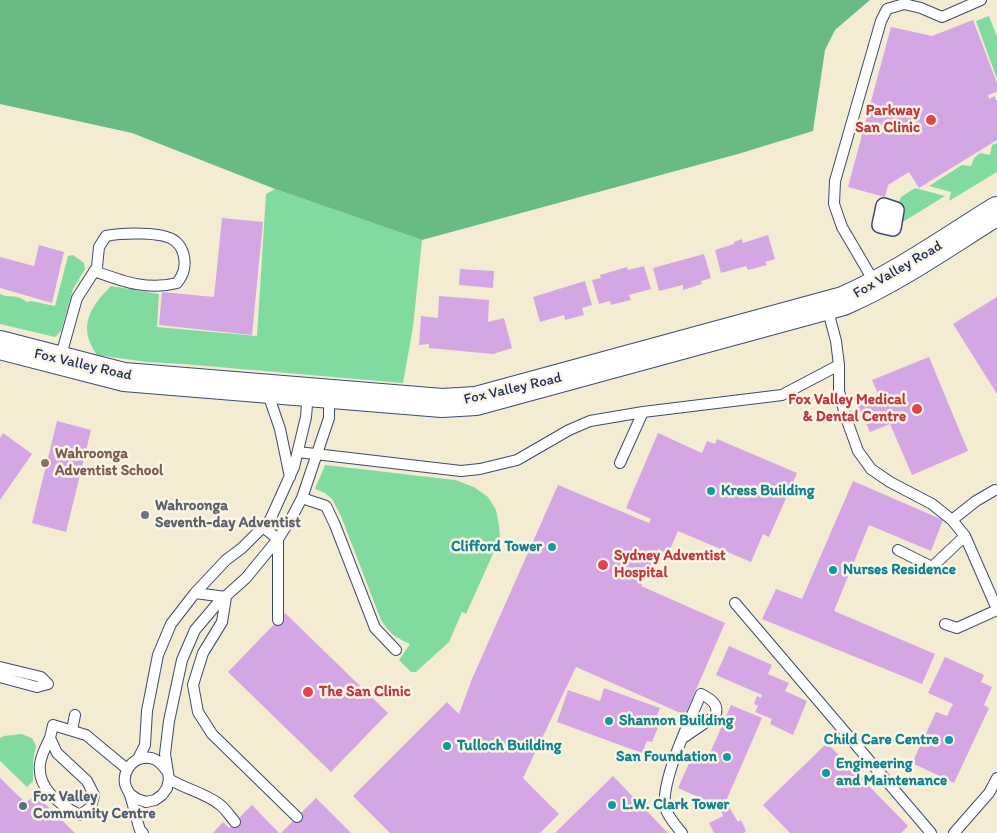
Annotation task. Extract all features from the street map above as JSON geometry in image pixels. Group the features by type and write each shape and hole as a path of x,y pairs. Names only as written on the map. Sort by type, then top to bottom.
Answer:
{"main road":[{"name":"Fox Valley Road","path":"0,345 124,377 442,403 476,401 827,306 876,285 997,211"}],"lane":[{"path":"876,285 842,227 834,204 834,181 882,21 887,9 904,4 921,8 942,17 981,0"},
{"path":"60,360 77,298 96,268 99,247 106,236 122,233 158,235 175,241 185,255 184,270 177,283 164,286 129,284 96,268"},
{"path":"827,306 836,341 839,365 839,391 845,415 858,451 871,469 890,482 932,504 952,520 965,536 997,610 956,628 945,624"},
{"path":"298,452 460,471 480,470 517,460 590,421 642,412 782,395 839,365"},
{"path":"266,388 280,429 290,477"},
{"path":"138,760 145,745 147,711 158,655 171,624 195,593 226,560 242,548 270,520 290,477 306,417 318,392"},
{"path":"130,794 137,800 146,802 162,795 167,788 164,754 168,721 182,660 195,630 217,604 246,578 278,539 286,529 302,498 328,418 318,392"},
{"path":"620,463 642,412"},
{"path":"952,520 976,501 995,490"},
{"path":"302,498 326,506 336,525 375,628 396,650"},
{"path":"263,527 278,539"},
{"path":"898,550 932,567 965,536"},
{"path":"278,539 278,620"},
{"path":"195,593 226,597"},
{"path":"226,597 222,622 203,653 193,685 198,712 212,734 297,817"},
{"path":"735,603 931,833"},
{"path":"0,667 41,677 48,684 37,687 0,677"},
{"path":"72,730 75,715"},
{"path":"50,738 57,753 86,781 94,795 91,806 80,815 61,805 50,794 40,776 42,758 54,725 86,734 127,769"},
{"path":"682,833 665,808 665,787 683,738"},
{"path":"143,833 140,830 135,815 125,778 127,769 132,763 138,760 153,758 161,763 167,774 181,787 221,805 236,822"},
{"path":"954,833 993,795 997,778"}],"green space":[{"path":"0,0 870,0 835,30 825,50 813,131 738,154 422,240 275,189 132,133 0,104"},
{"path":"989,16 997,37 997,79 976,21"},
{"path":"997,143 997,172 949,201 951,192 929,186 962,165 971,166 974,158 980,153 990,155 992,145"},
{"path":"915,188 945,196 893,228 896,210 901,197"},
{"path":"275,189 422,240 413,327 403,383 147,362 97,355 91,345 87,326 92,310 111,286 159,294 157,327 257,336 266,194"},
{"path":"73,255 84,263 85,269 73,289 61,331 55,337 0,324 0,294 16,297 27,302 31,301 55,306 68,256"},
{"path":"325,465 455,480 474,487 488,497 496,510 500,538 466,614 462,612 449,642 416,672 411,672 399,660 410,644 393,635 381,620 341,516 332,499 325,493 315,489"},
{"path":"21,734 32,738 36,746 33,761 33,781 27,787 0,761 0,738"}],"building":[{"name":"Parkway San Clinic","path":"973,20 997,83 997,92 988,95 989,99 994,96 997,101 997,140 919,188 909,172 888,185 885,197 848,187 891,27 932,36"},
{"path":"222,218 263,222 252,335 159,325 162,292 214,297"},
{"path":"768,235 775,259 765,262 767,265 748,270 746,266 721,273 715,250 734,244 734,242 742,239 743,243"},
{"path":"39,245 64,252 52,303 0,288 0,257 34,266"},
{"path":"704,254 711,278 701,281 702,284 683,290 683,285 659,291 653,268"},
{"path":"644,266 651,289 629,295 631,300 611,305 610,301 599,304 592,280 601,278 600,275 627,267 628,270"},
{"path":"460,269 494,271 493,288 459,285"},
{"path":"585,281 592,305 582,308 584,315 565,320 564,315 540,322 533,297"},
{"path":"439,296 489,300 488,322 504,318 512,348 493,354 429,348 429,344 419,345 421,316 438,318"},
{"path":"997,297 997,394 953,324"},
{"name":"Fox Valley Medical & Dental Centre","path":"929,357 968,451 912,475 890,424 870,432 857,403 878,394 872,380"},
{"path":"57,421 91,430 66,532 32,523"},
{"path":"3,433 32,454 0,500 0,438"},
{"path":"658,433 702,453 707,441 715,444 717,439 797,473 769,537 763,534 751,562 678,531 668,554 658,549 641,586 725,623 685,715 576,667 523,778 559,814 540,833 390,833 353,796 447,702 459,714 472,679 558,485 649,523 651,519 626,508"},
{"name":"Nurses Residence","path":"853,481 943,520 931,551 869,525 834,611 935,654 922,684 762,619 776,589 802,599"},
{"name":"The San Clinic","path":"285,613 388,713 331,772 228,672"},
{"path":"729,646 772,665 768,674 789,683 785,691 807,701 793,735 770,724 772,719 755,712 758,706 754,704 757,696 761,698 762,695 716,675"},
{"name":"Child Care Centre","path":"945,657 984,675 981,682 992,687 984,705 989,708 954,783 912,763 936,712 947,716 953,704 928,693"},
{"name":"Shannon Building","path":"604,688 660,708 656,718 661,720 652,742 647,741 642,753 557,722 568,690 600,701"},
{"name":"San Foundation","path":"731,705 762,718 723,808 678,788 693,754 707,760"},
{"name":"Engineering and Maintenance","path":"827,743 908,826 901,833 790,833 763,805"},
{"name":"L.W. Clark Tower","path":"613,776 668,833 555,833"},
{"name":"Fox Valley Community Centre","path":"0,778 26,803 35,794 75,833 0,833"},
{"path":"316,798 351,833 281,833"},
{"path":"252,805 279,833 213,833 223,822 229,828"},
{"path":"729,807 738,822 741,820 746,831 744,833 714,833 709,823 723,816 721,811"}],"place":[{"name":"Parkway San Clinic","path":"931,120"},
{"name":"Fox Valley Medical & Dental Centre","path":"917,409"},
{"name":"Wahroonga Adventist School","path":"45,463"},
{"name":"Kress Building","path":"711,491"},
{"name":"Wahroonga Seventh-day Adventist","path":"145,515"},
{"name":"Clifford Tower","path":"552,547"},
{"name":"Sydney Adventist Hospital","path":"603,565"},
{"name":"Nurses Residence","path":"833,570"},
{"name":"The San Clinic","path":"308,692"},
{"name":"Shannon Building","path":"609,721"},
{"name":"Child Care Centre","path":"949,740"},
{"name":"Tulloch Building","path":"447,746"},
{"name":"San Foundation","path":"727,757"},
{"name":"Engineering and Maintenance","path":"826,773"},
{"name":"L.W. Clark Tower","path":"612,805"},
{"name":"Fox Valley Community Centre","path":"23,806"}]}
